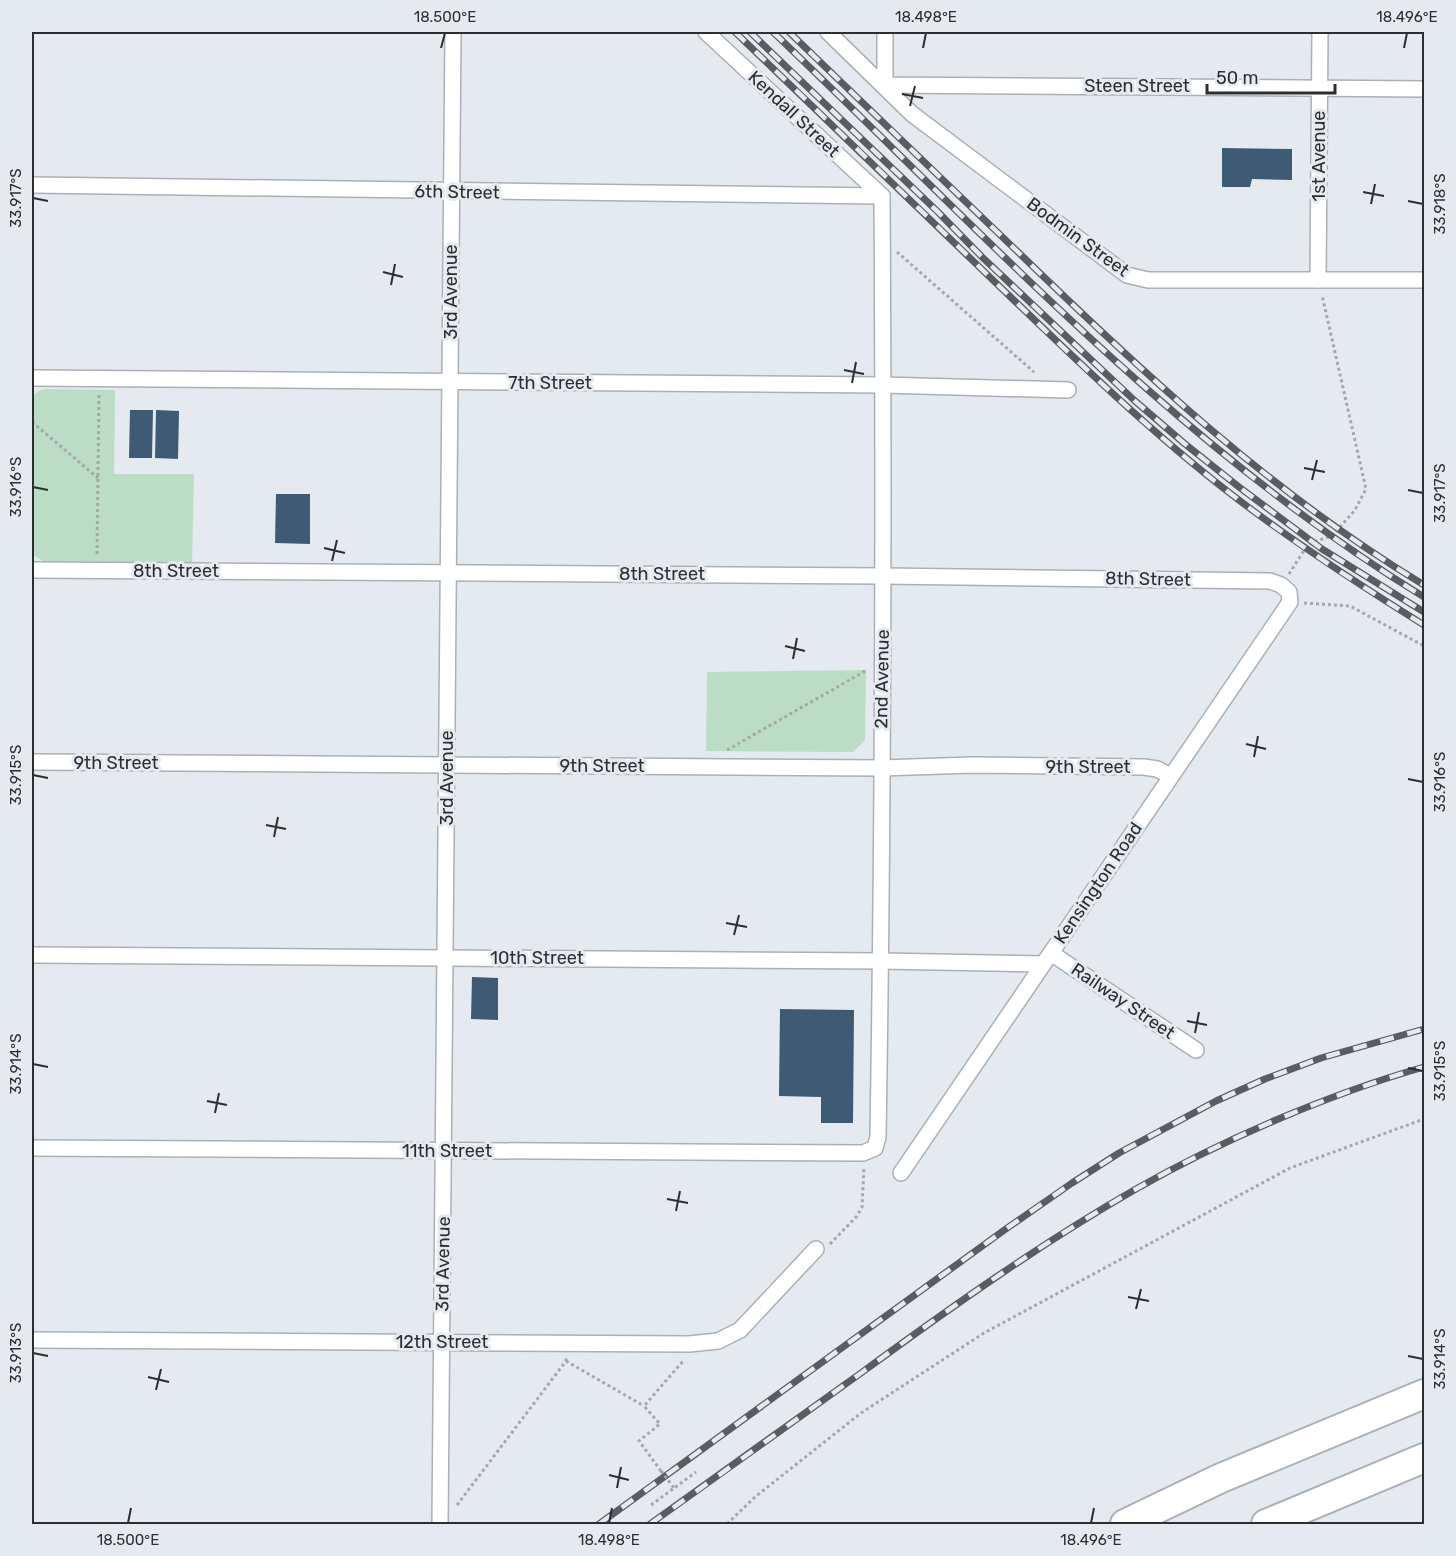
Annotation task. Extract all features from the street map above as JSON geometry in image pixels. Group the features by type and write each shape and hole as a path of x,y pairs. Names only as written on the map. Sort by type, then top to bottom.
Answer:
{"highway":[{"path":"1125,1524 1221,1478 1425,1394"},
{"path":"1266,1524 1425,1458"}],"street":[{"name":"3rd Avenue","path":"440,1524 453,32"},
{"name":"Kendall Street","path":"705,32 882,196"},
{"name":"Bodmin Street","path":"828,32 912,114 1127,275 1148,280 1425,280"},
{"path":"885,32 885,86"},
{"name":"1st Avenue","path":"1318,279 1320,32"},
{"name":"Steen Street","path":"885,86 1425,89"},
{"name":"6th Street","path":"32,185 882,196"},
{"name":"2nd Avenue","path":"864,1159 874,1148 878,1137 883,576 882,196"},
{"name":"7th Street","path":"32,378 883,386 1061,390"},
{"name":"8th Street","path":"32,570 1270,581 1287,593"},
{"name":"Kensington Road","path":"901,1173 1171,776 1287,593"},
{"name":"9th Street","path":"32,762 881,768 972,765 1144,767 1157,769 1171,776"},
{"name":"10th Street","path":"32,955 881,961 1047,958"},
{"name":"Railway Street","path":"1047,958 1196,1050"},
{"name":"11th Street","path":"32,1148 444,1151 864,1159"},
{"name":"12th Street","path":"32,1340 689,1344 718,1341 740,1330 820,1250"}],"path":[{"path":"882,239 1061,390"},
{"path":"1318,279 1366,489 1355,510 1332,536 1313,542 1305,549 1287,593 1350,606 1425,646"},
{"path":"97,570 99,379"},
{"path":"32,422 98,478"},
{"path":"698,767 882,662"},
{"path":"727,1524 762,1491 861,1413 984,1333 1290,1168 1425,1119"},
{"path":"820,1250 846,1228 861,1210 864,1200 864,1159"},
{"path":"456,1506 566,1361 566,1343"},
{"path":"644,1406 685,1359"},
{"path":"566,1361 644,1406 660,1424 639,1440 674,1488"},
{"path":"651,1505 696,1472"}],"green space":[{"path":"45,389 115,390 114,474 194,474 192,563 45,562 33,555 32,396"},
{"path":"866,670 865,740 853,752 706,751 707,672"}],"building":[{"path":"1222,148 1292,149 1292,180 1252,179 1250,187 1222,187"},
{"path":"130,410 153,410 152,458 129,458"},
{"path":"156,410 179,411 178,459 155,458"},
{"path":"276,494 310,494 310,544 275,543"},
{"path":"472,977 498,978 498,1020 471,1019"},
{"path":"780,1009 854,1010 853,1123 821,1123 821,1097 779,1096"}],"railway":[{"path":"735,32 1053,338 1200,470 1278,529 1424,625"},
{"path":"750,32 982,257 1135,401 1239,487 1322,549 1424,612"},
{"path":"773,32 1005,258 1164,404 1247,473 1334,537 1424,597"},
{"path":"789,32 1065,298 1162,387 1262,472 1368,550 1424,585"},
{"path":"599,1524 1003,1231 1119,1153 1216,1101 1265,1079 1321,1058 1424,1029"},
{"path":"650,1524 962,1301 1030,1254 1100,1210 1169,1171 1240,1136 1351,1091 1424,1067"}]}
